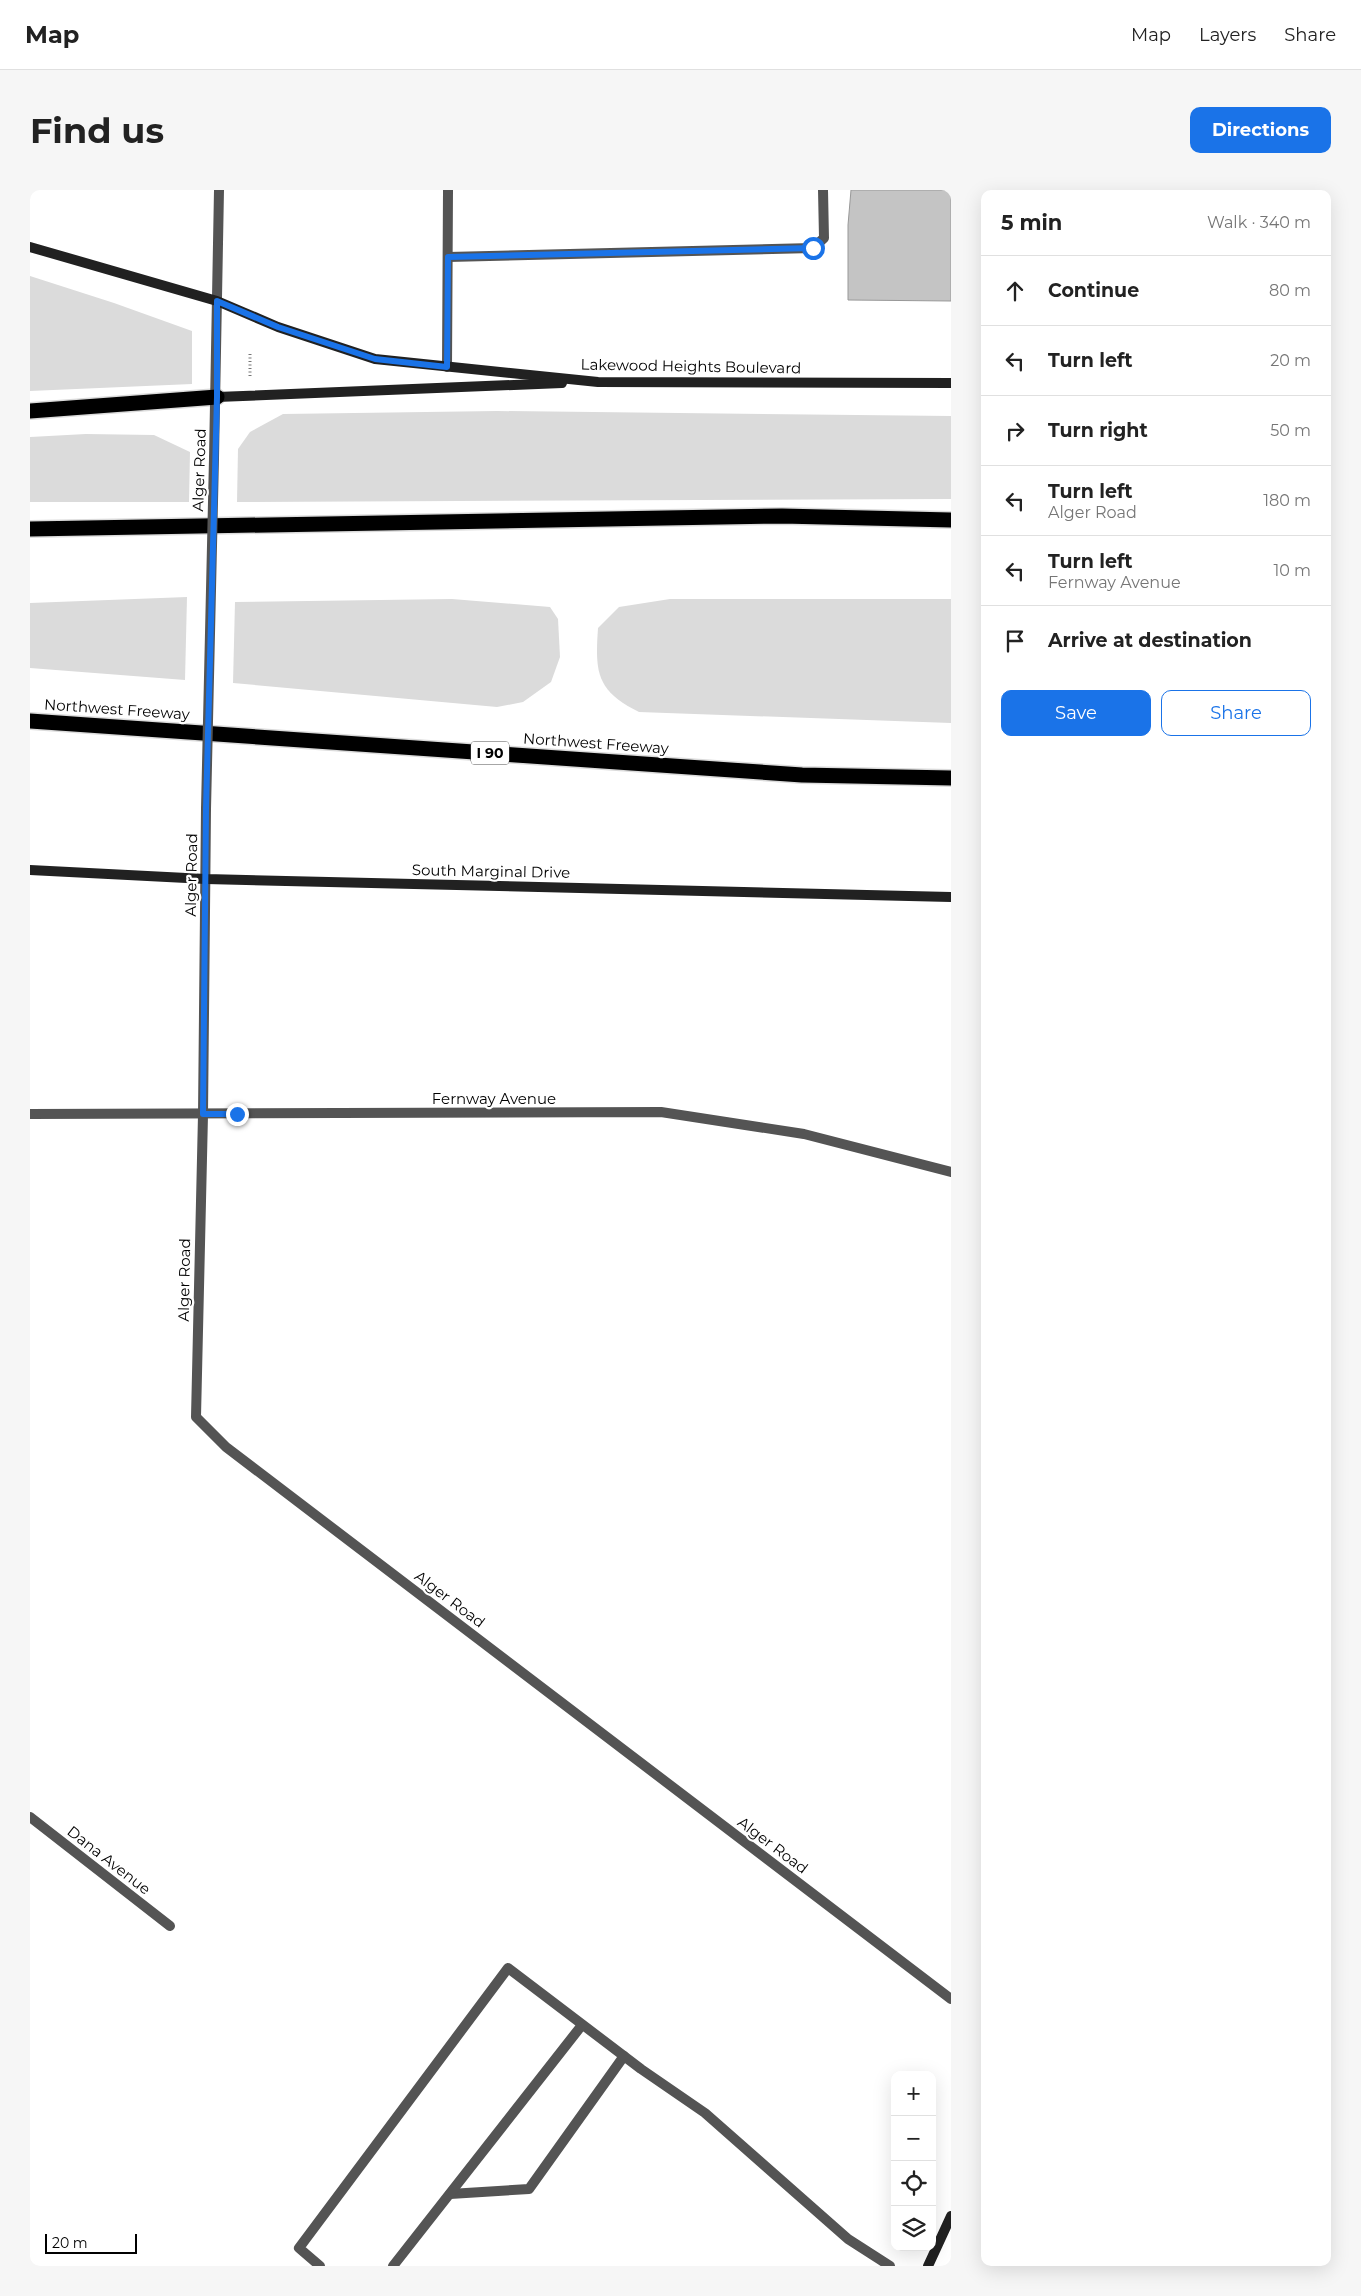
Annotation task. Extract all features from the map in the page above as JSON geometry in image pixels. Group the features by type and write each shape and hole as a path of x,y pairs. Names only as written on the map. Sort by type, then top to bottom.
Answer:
{"highway":[{"path":"30,411 217,397"},
{"path":"30,529 782,516 951,520"},
{"name":"Northwest Freeway","path":"30,721 802,775 951,778"}],"main road":[{"name":"Lakewood Heights Boulevard","path":"30,247 217,301 278,327 375,359 598,382 951,383"},
{"path":"217,397 598,382"},
{"name":"South Marginal Drive","path":"30,870 206,879 951,897"},
{"path":"928,2266 951,2216"}],"street":[{"name":"Alger Road","path":"219,190 217,397 206,809 203,1114 196,1417 226,1447 951,1999"},
{"path":"447,367 448,190"},
{"path":"448,257 813,248 824,238 823,190"},
{"name":"Fernway Avenue","path":"30,1114 661,1112 804,1134 951,1172"},
{"name":"Dana Avenue","path":"30,1817 170,1926"},
{"path":"320,2266 299,2248 508,1968 624,2056 705,2113 848,2239 890,2266"},
{"path":"393,2266 582,2025"},
{"path":"450,2194 529,2189 624,2056"}],"path":[{"path":"250,354 250,382"}],"shaded area":[{"path":"30,276 192,331 192,384 30,391"},
{"path":"497,411 951,416 951,499 237,502 238,449 250,432 283,414"},
{"path":"86,434 154,435 190,452 189,502 30,502 30,437"},
{"path":"187,597 185,680 30,668 30,603"},
{"path":"452,599 550,607 558,619 560,657 551,682 523,702 497,707 233,683 235,602"},
{"path":"670,599 951,599 951,723 639,712 614,696 601,679 597,657 598,628 619,607"}],"building":[{"path":"851,190 951,190 951,301 848,300 848,225"}],"route":[{"path":"237,1114 203,1114 206,809 217,397 217,301 278,327 375,359 447,367 448,257 813,248"}]}
